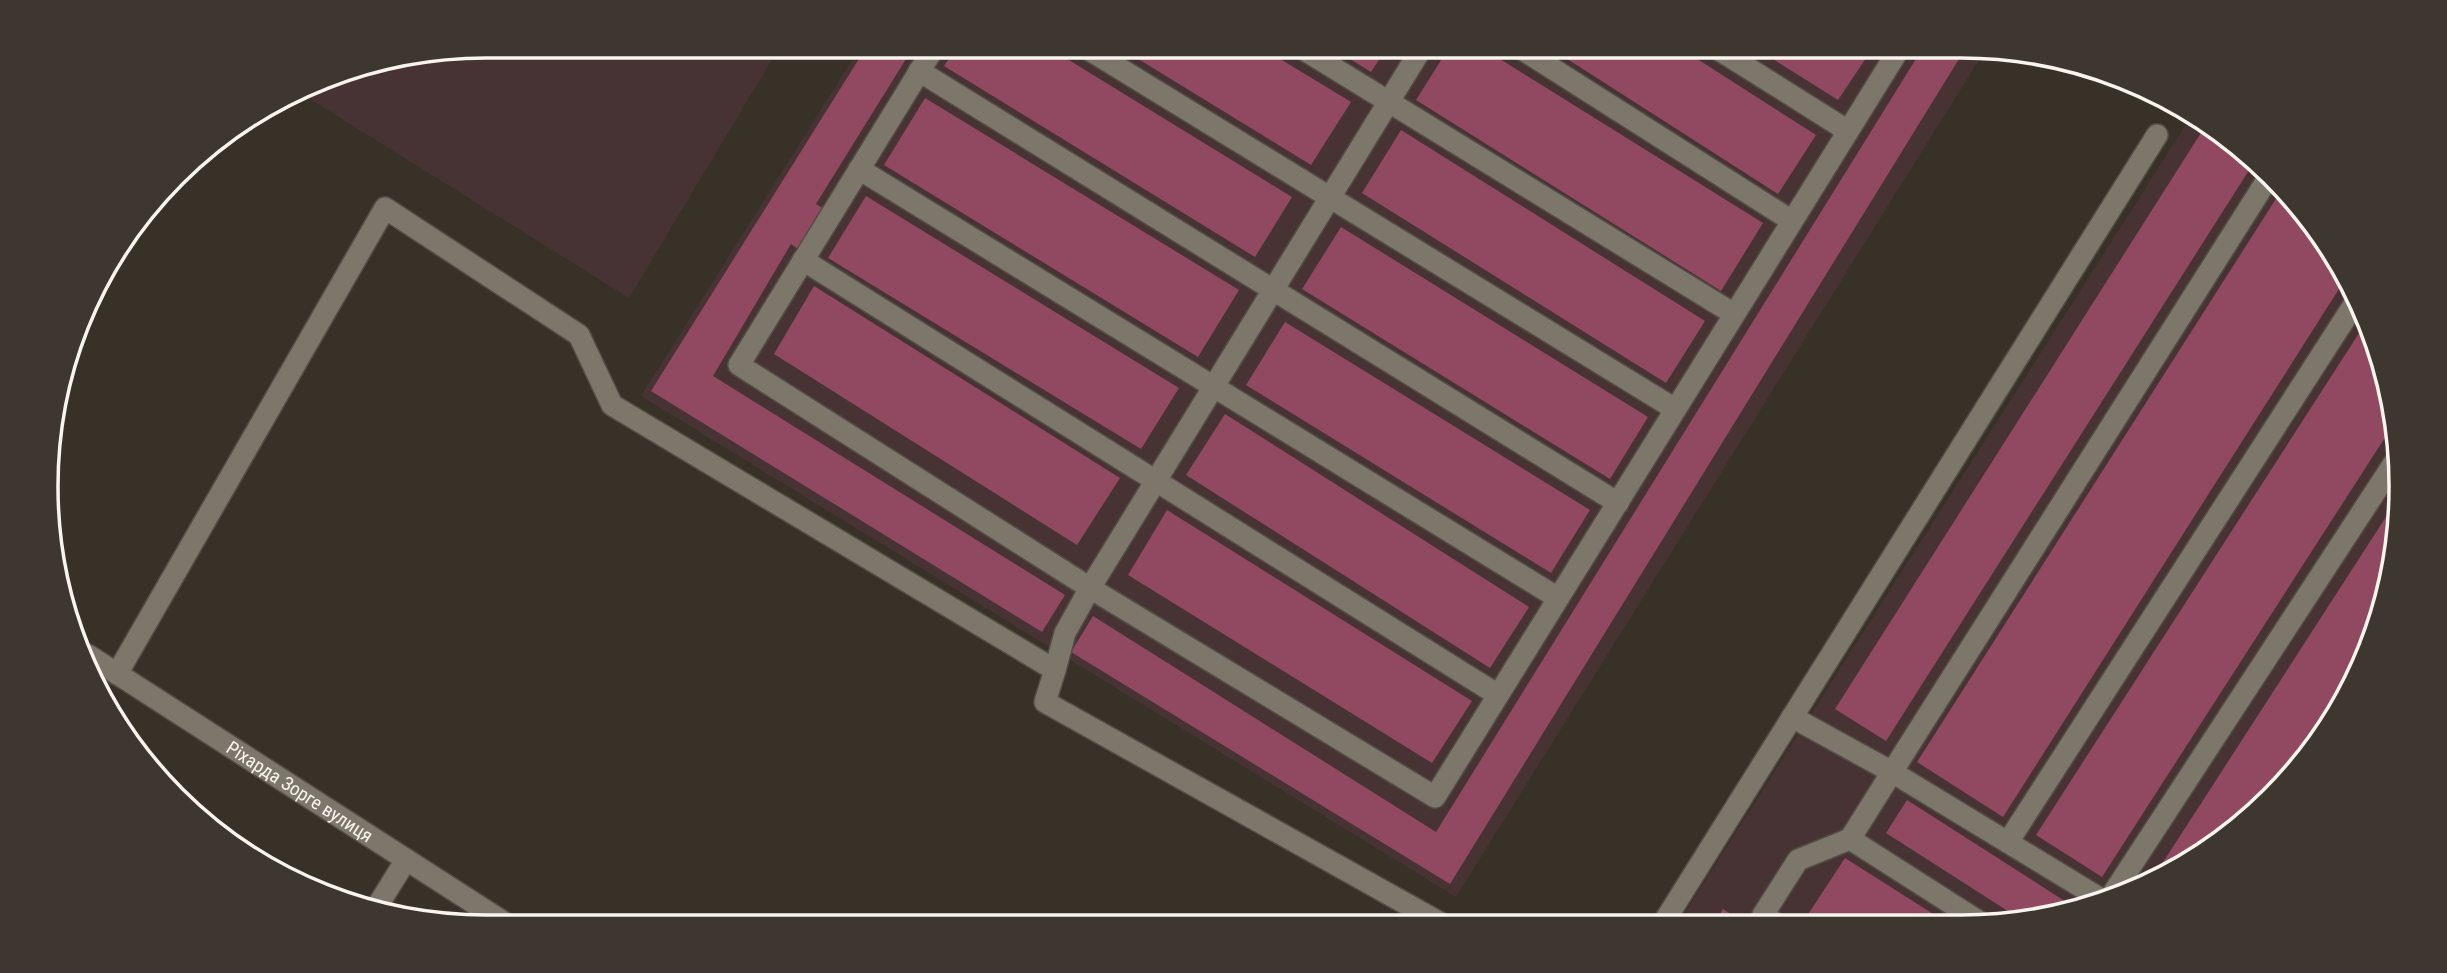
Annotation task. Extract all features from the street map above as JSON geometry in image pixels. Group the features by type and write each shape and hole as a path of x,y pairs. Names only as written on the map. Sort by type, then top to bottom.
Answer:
{"street":[{"path":"927,58 739,365 1090,588 1435,797 1894,58"},
{"path":"1102,58 1675,409"},
{"path":"1316,58 1734,314"},
{"path":"1416,58 1090,588 1065,633 1045,702 1426,915"},
{"path":"1536,58 1792,221"},
{"path":"1732,58 1848,131"},
{"path":"919,71 1618,503"},
{"path":"1668,915 2157,135"},
{"path":"859,169 1558,598"},
{"path":"1763,915 1798,860 1850,839 2265,184"},
{"path":"117,674 385,208 579,335 612,405 1055,670"},
{"path":"803,260 1498,695"},
{"path":"2008,842 2351,309"},
{"path":"2118,885 2388,472"},
{"name":"Ріхарда Зорге вулиця","path":"94,659 491,915"},
{"path":"1792,717 1892,772 2093,894"},
{"path":"1850,839 1968,915"},
{"path":"379,902 406,860"}],"shaded area":[{"path":"486,58 773,58 629,298 307,97 376,72 431,61"},
{"path":"853,58 1980,59 1456,897 641,396"},
{"path":"2187,123 2199,130 2222,146 2264,183 2301,225 2317,248 2357,322 2381,403 2386,431 2389,486 2386,542 2381,570 2357,651 2317,725 2301,748 2264,790 2222,827 2150,871 2125,883 2071,901 2016,912 1989,914 1683,915"}],"building":[{"path":"859,58 907,58 816,204 826,210 801,251 791,244 713,376 1065,595 1042,632 651,391"},
{"path":"949,58 1066,58 1292,197 1255,257 944,66"},
{"path":"1137,58 1279,58 1351,102 1311,165"},
{"path":"1348,58 1380,58 1371,72"},
{"path":"1442,58 1498,58 1763,223 1721,291 1416,100"},
{"path":"1566,58 1696,58 1816,135 1778,194"},
{"path":"1771,58 1866,58 1838,100"},
{"path":"1917,58 1960,58 1450,884 1071,652 1093,616 1436,832"},
{"path":"925,98 1239,290 1198,357 884,165"},
{"path":"1401,130 1705,321 1666,383 1362,193"},
{"path":"2202,132 2249,170 1886,741 1835,709"},
{"path":"866,196 1179,388 1141,449 828,258"},
{"path":"2277,197 2301,225 2340,287 2003,817 1917,762"},
{"path":"1341,227 1648,417 1610,479 1302,289"},
{"path":"814,286 1120,478 1077,545 774,354"},
{"path":"1285,322 1590,510 1551,573 1246,385"},
{"path":"2360,331 2375,376 2386,435 2102,877 2036,835"},
{"path":"1225,414 1529,607 1490,668 1186,475"},
{"path":"1167,510 1472,701 1432,763 1128,575"},
{"path":"2388,514 2386,542 2375,597 2357,651 2317,725 2283,769 2243,809 2199,843 2161,865"},
{"path":"1907,800 2066,902 2010,912 1886,833"},
{"path":"1845,858 1935,915 1808,915"},
{"path":"1723,909 1732,915 1719,915"}]}
